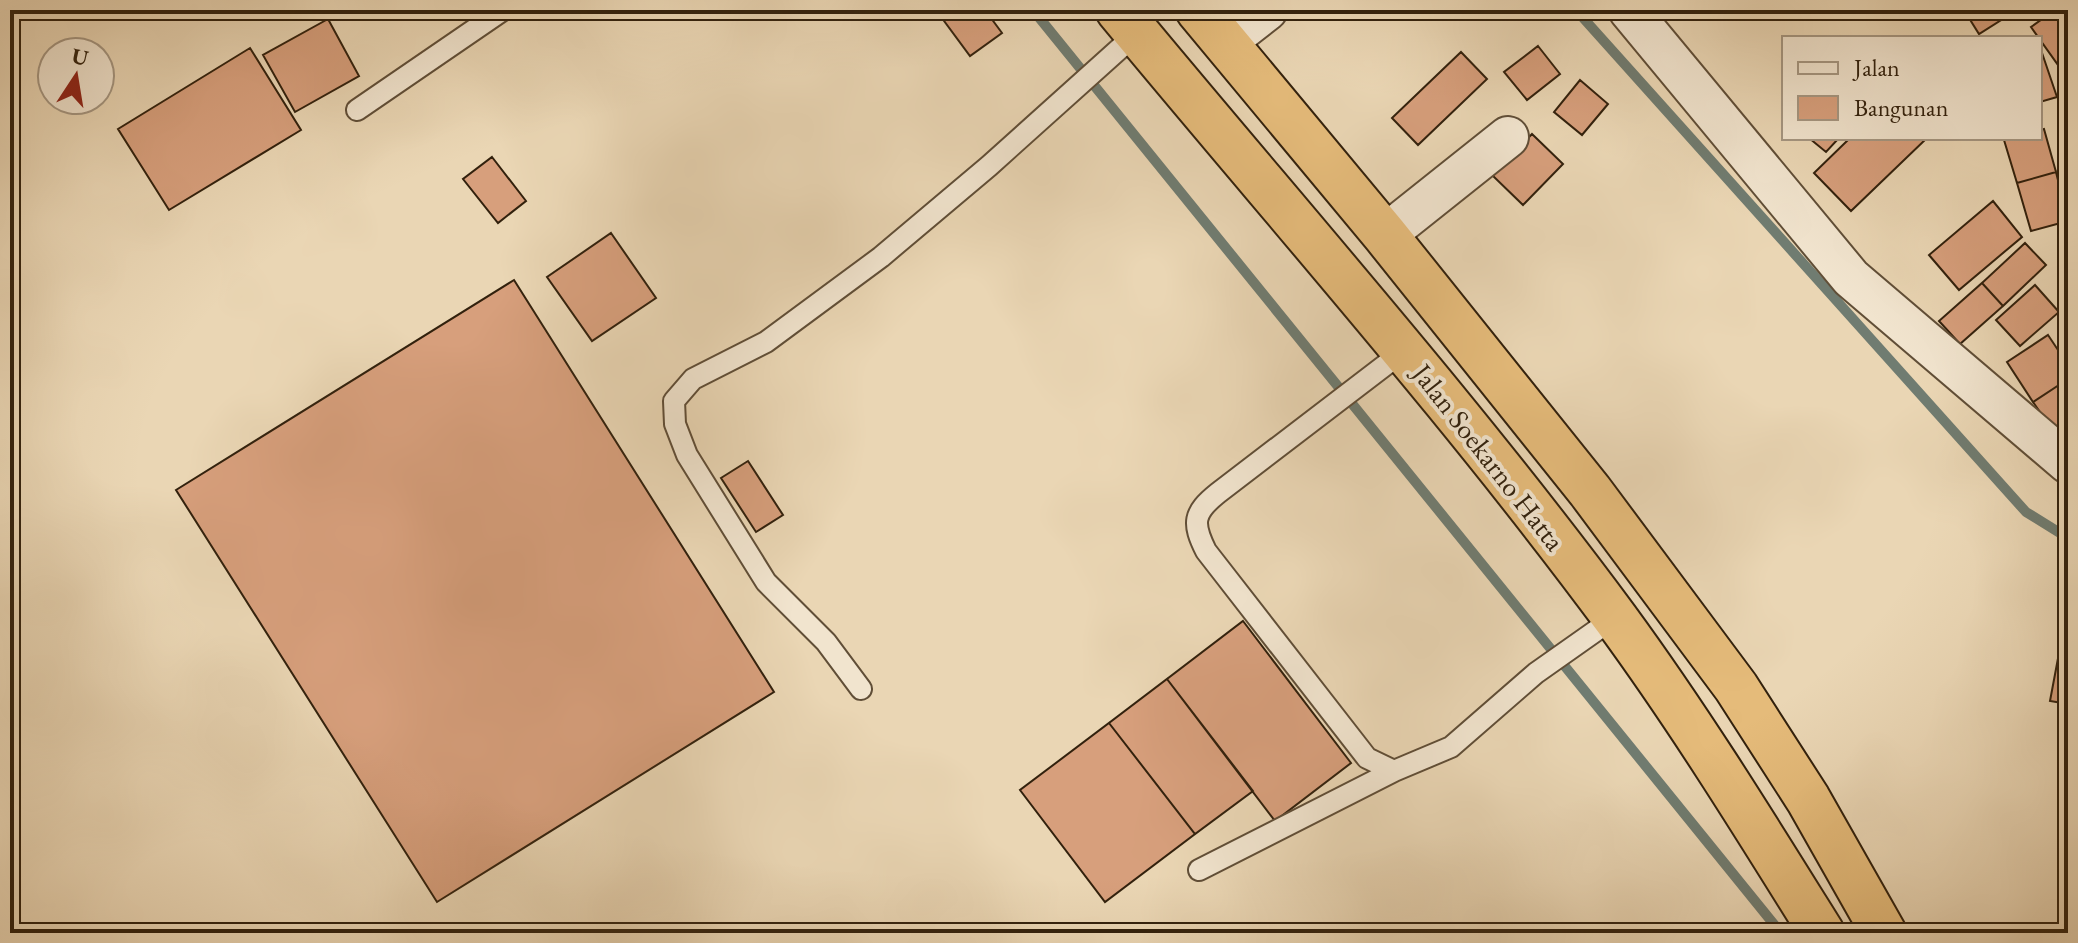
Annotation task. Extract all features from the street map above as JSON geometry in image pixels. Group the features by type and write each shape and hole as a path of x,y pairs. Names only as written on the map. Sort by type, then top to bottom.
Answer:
{"highway":[{"name":"Jalan Soekarno Hatta","path":"1127,22 1405,350 1614,618 1683,716 1822,933"},
{"name":"Jalan Soekarno Hatta","path":"1212,26 1385,235 1590,491 1736,687 1808,799 1884,933"}],"street":[{"path":"1212,26 1267,10"},
{"path":"1629,10 1851,278 2068,463"},
{"path":"1385,235 1508,137"}],"lane":[{"path":"357,110 503,10"},
{"path":"861,689 826,642 766,582 687,455 675,424 674,401 693,379 766,342 881,257 1101,67 1127,22"},
{"path":"1394,771 1367,758 1206,551 1195,528 1200,507 1330,411 1405,350"},
{"path":"1199,870 1394,771 1451,747 1536,673 1614,618"}],"building":[{"path":"936,10 985,10 1002,33 970,56"},
{"path":"1964,10 2017,10 1979,34"},
{"path":"2055,10 2068,10 2068,79 2042,42 2042,36 2037,36 2031,27"},
{"path":"328,19 359,76 295,112 263,55"},
{"path":"1538,46 1560,74 1527,100 1504,72"},
{"path":"250,48 301,130 169,210 118,129"},
{"path":"1461,52 1487,79 1418,145 1392,118"},
{"path":"2042,53 2057,97 2042,101"},
{"path":"1580,80 1608,104 1582,135 1554,112"},
{"path":"2042,130 2056,172 2017,183 2004,140 2042,140"},
{"path":"1532,134 1563,164 1523,205 1492,175"},
{"path":"1811,140 1837,140 1826,152"},
{"path":"1848,140 1925,140 1851,211 1814,173"},
{"path":"492,157 526,201 498,223 463,179"},
{"path":"2056,172 2068,221 2031,231 2017,183"},
{"path":"1993,201 2022,237 1959,290 1929,255"},
{"path":"611,233 656,298 592,341 547,277"},
{"path":"2025,243 2046,265 2003,306 1982,283"},
{"path":"514,280 774,692 437,902 176,490"},
{"path":"1982,283 2003,306 1960,344 1939,321"},
{"path":"2035,285 2059,312 2020,346 1996,320"},
{"path":"2048,335 2068,365 2068,379 2033,402 2007,362"},
{"path":"2068,379 2068,437 2061,442 2033,402"},
{"path":"748,461 783,515 756,532 721,478"},
{"path":"1243,621 1351,763 1275,821 1167,679"},
{"path":"2059,653 2068,655 2068,704 2050,701"},
{"path":"1167,679 1253,791 1195,834 1109,723"},
{"path":"1109,723 1195,834 1105,902 1020,790"}],"waterway":[{"path":"1033,10 1781,933"},
{"path":"1576,10 2026,512 2068,538"}]}
